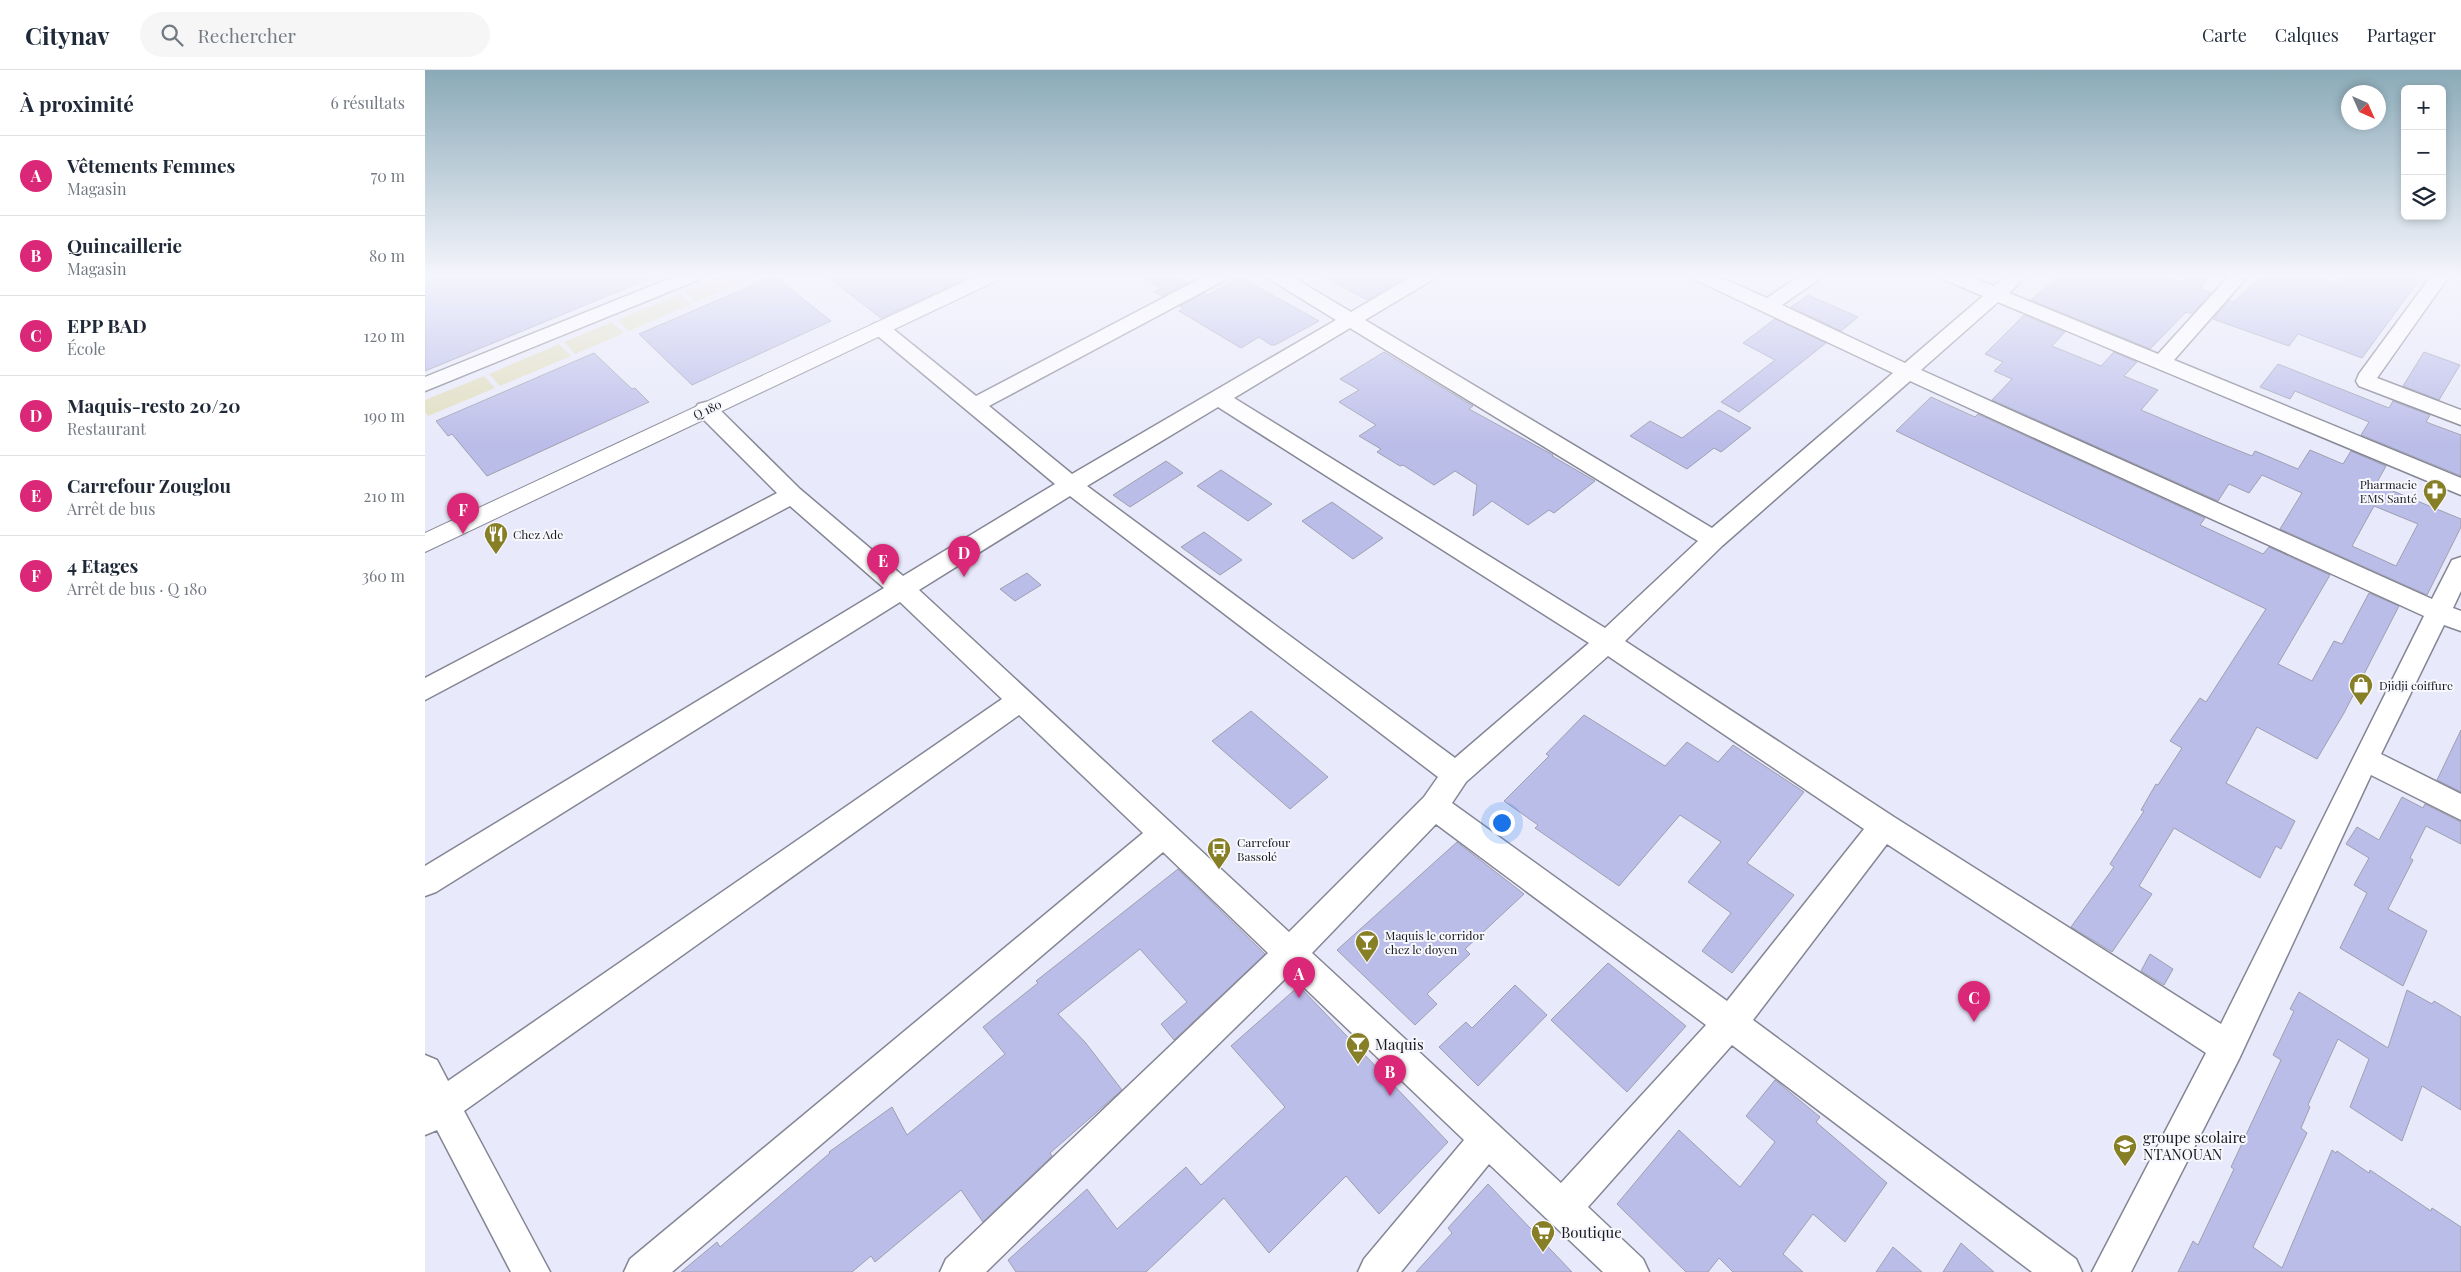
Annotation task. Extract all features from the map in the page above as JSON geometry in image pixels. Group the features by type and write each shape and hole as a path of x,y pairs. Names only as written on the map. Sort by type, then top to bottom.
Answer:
{"street":[{"path":"425,386 555,332"},
{"name":"Q 180","path":"425,543 871,332"},
{"path":"885,332 1071,485 1456,774"},
{"path":"973,406 1112,332"},
{"path":"425,882 1071,485 1220,399 1328,332"},
{"path":"1368,332 1714,540"},
{"path":"1821,332 2450,618"},
{"path":"959,1272 1290,953 1434,806 1456,774 1607,642 1714,540 1952,332"},
{"path":"2103,332 2162,361 2461,487"},
{"path":"2162,361 2188,332"},
{"path":"2399,332 2366,378 2366,382 2461,418"},
{"path":"1220,399 1607,642 1884,826 2227,1047"},
{"path":"707,409 792,495 902,589 1630,1272"},
{"path":"425,690 792,495"},
{"path":"2111,1272 2227,1047 2365,759 2450,618 2461,566"},
{"path":"434,1112 1020,700"},
{"path":"2365,759 2461,808"},
{"path":"1434,806 1730,1023 2063,1272"},
{"path":"1563,1208 1730,1023 1884,826"},
{"path":"643,1272 1163,834"},
{"path":"425,1072 434,1112 531,1272"},
{"path":"1377,1272 1489,1138"}],"shaded area":[{"path":"588,332 624,333 575,354 564,342"},
{"path":"559,344 571,356 500,386 489,374"},
{"path":"484,376 495,388 428,416 425,412 425,400"}],"building":[{"path":"425,332 520,332 425,371"},
{"path":"643,332 807,332 692,385 639,334"},
{"path":"1214,332 1299,332 1275,345 1271,345 1259,337 1241,348"},
{"path":"1758,332 1803,332 1826,343 1739,412 1721,402 1775,360 1743,343"},
{"path":"2007,332 2065,332 2052,346 2101,366 2114,352 2137,362 2124,376 2158,390 2141,410 2252,456 2255,451 2298,469 2310,450 2343,464 2351,451 2386,466 2376,484 2461,519 2461,527 2427,595 2280,529 2302,493 2262,475 2249,493 2229,484 2218,501 1992,400 2012,379 1994,371 2003,362 1985,354","holes":["2374,506 2418,524 2396,566 2352,546"]},
{"path":"2109,332 2166,332 2150,349"},
{"path":"2250,332 2381,332 2362,358 2298,334 2289,346"},
{"path":"1384,352 1473,406 1469,409 1553,455 1595,481 1554,513 1549,510 1528,525 1492,501 1473,516 1477,485 1455,471 1434,485 1403,465 1400,466 1377,452 1381,449 1359,436 1376,425 1339,402 1359,390 1340,379"},
{"path":"2424,352 2460,365 2439,400 2403,386"},
{"path":"594,353 632,389 635,388 649,402 487,476 452,434 448,436 436,421"},
{"path":"2278,364 2389,408 2393,401 2430,415 2426,422 2461,435 2461,476 2361,435 2369,422 2295,391 2290,399 2260,387"},
{"path":"1931,397 1975,417 1978,414 2205,518 2200,525 2263,554 2269,547 2330,575 2278,664 2312,681 2334,641 2342,644 2369,593 2399,606 2344,713 2317,759 2257,727 2226,783 2295,821 2281,849 2276,846 2260,878 2174,828 2139,886 2152,894 2112,952 2071,927 2114,867 2110,864 2144,811 2141,810 2156,784 2158,785 2182,748 2170,741 2200,698 2206,702 2266,609 1896,431"},
{"path":"1719,410 1751,428 1721,452 1714,448 1687,469 1630,436 1650,421 1682,438"},
{"path":"1166,461 1183,473 1130,507 1113,495"},
{"path":"1221,470 1272,504 1248,521 1197,486"},
{"path":"1332,502 1383,538 1353,559 1302,521"},
{"path":"1204,532 1242,560 1220,575 1181,547"},
{"path":"1027,573 1041,585 1015,601 1000,589"},
{"path":"1251,711 1328,777 1290,809 1212,741"},
{"path":"1584,715 1665,766 1687,742 1718,762 1733,745 1804,792 1747,863 1794,895 1732,973 1702,951 1731,913 1688,882 1721,842 1680,815 1619,886 1535,828 1538,825 1504,801 1549,756 1546,754"},
{"path":"2461,730 2461,792 2437,780"},
{"path":"2402,797 2423,808 2425,804 2461,822 2461,844 2426,826 2410,858 2413,860 2388,909 2427,931 2403,986 2340,948 2367,893 2354,885 2369,858 2346,844 2357,827 2379,840"},
{"path":"1457,842 1524,894 1465,949 1470,954 1427,994 1437,1004 1415,1025 1337,950"},
{"path":"1178,869 1265,954 1174,1040 1161,1024 1187,1002 1140,949 1058,1014 1085,1042 1122,1090 1050,1153 1052,1156 983,1222 961,1190 875,1262 871,1256 852,1272 681,1272 717,1242 720,1247 829,1152 892,1107 907,1135 1005,1054 983,1027 1038,983 1036,981"},
{"path":"2150,954 2173,969 2164,985 2141,971"},
{"path":"1608,963 1686,1026 1627,1092 1551,1020"},
{"path":"1515,985 1547,1015 1478,1086 1439,1047 1466,1022 1472,1028"},
{"path":"1299,986 1448,1142 1379,1214 1346,1176 1269,1253 1224,1198 1146,1272 1016,1272 1008,1260 1087,1189 1117,1229 1186,1167 1201,1185 1285,1107 1231,1046"},
{"path":"2407,990 2432,1004 2434,1001 2461,1017 2461,1110 2422,1086 2402,1141 2350,1107 2369,1059 2338,1039 2308,1105 2310,1107 2301,1128 2307,1133 2253,1247 2282,1268 2332,1150 2336,1153 2337,1151 2369,1173 2370,1170 2431,1211 2432,1208 2461,1227 2461,1272 2178,1272 2193,1241 2198,1245 2234,1169 2231,1167 2281,1060 2273,1055 2294,1011 2290,1009 2299,992 2388,1048"},
{"path":"1775,1080 1820,1117 1816,1122 1887,1183 1845,1242 1813,1214 1783,1254 1803,1272 1733,1272 1719,1258 1708,1272 1686,1272 1617,1204 1679,1130 1740,1187 1775,1142 1746,1116"},
{"path":"1488,1184 1572,1272 1416,1272 1452,1233 1448,1228"},
{"path":"1961,1243 1994,1272 1943,1272"},
{"path":"1893,1247 1922,1272 1876,1272"}],"place":[{"name":"Pharmacie EMS Santé","path":"2435,512"},
{"name":"4 Etages","path":"463,534"},
{"name":"Chez Ade","path":"496,555"},
{"name":"Maquis-resto 20/20","path":"964,577"},
{"name":"Carrefour Zouglou","path":"883,585"},
{"name":"Djidji coiffure","path":"2361,706"},
{"name":"Carrefour Bassolé","path":"1219,870"},
{"name":"Maquis le corridor chez le doyen","path":"1367,963"},
{"name":"Vêtements Femmes","path":"1299,998"},
{"name":"EPP BAD","path":"1974,1022"},
{"name":"Maquis","path":"1358,1065"},
{"name":"Quincaillerie","path":"1390,1096"},
{"name":"groupe scolaire NTANOUAN","path":"2125,1167"},
{"name":"Boutique","path":"1543,1253"}]}
